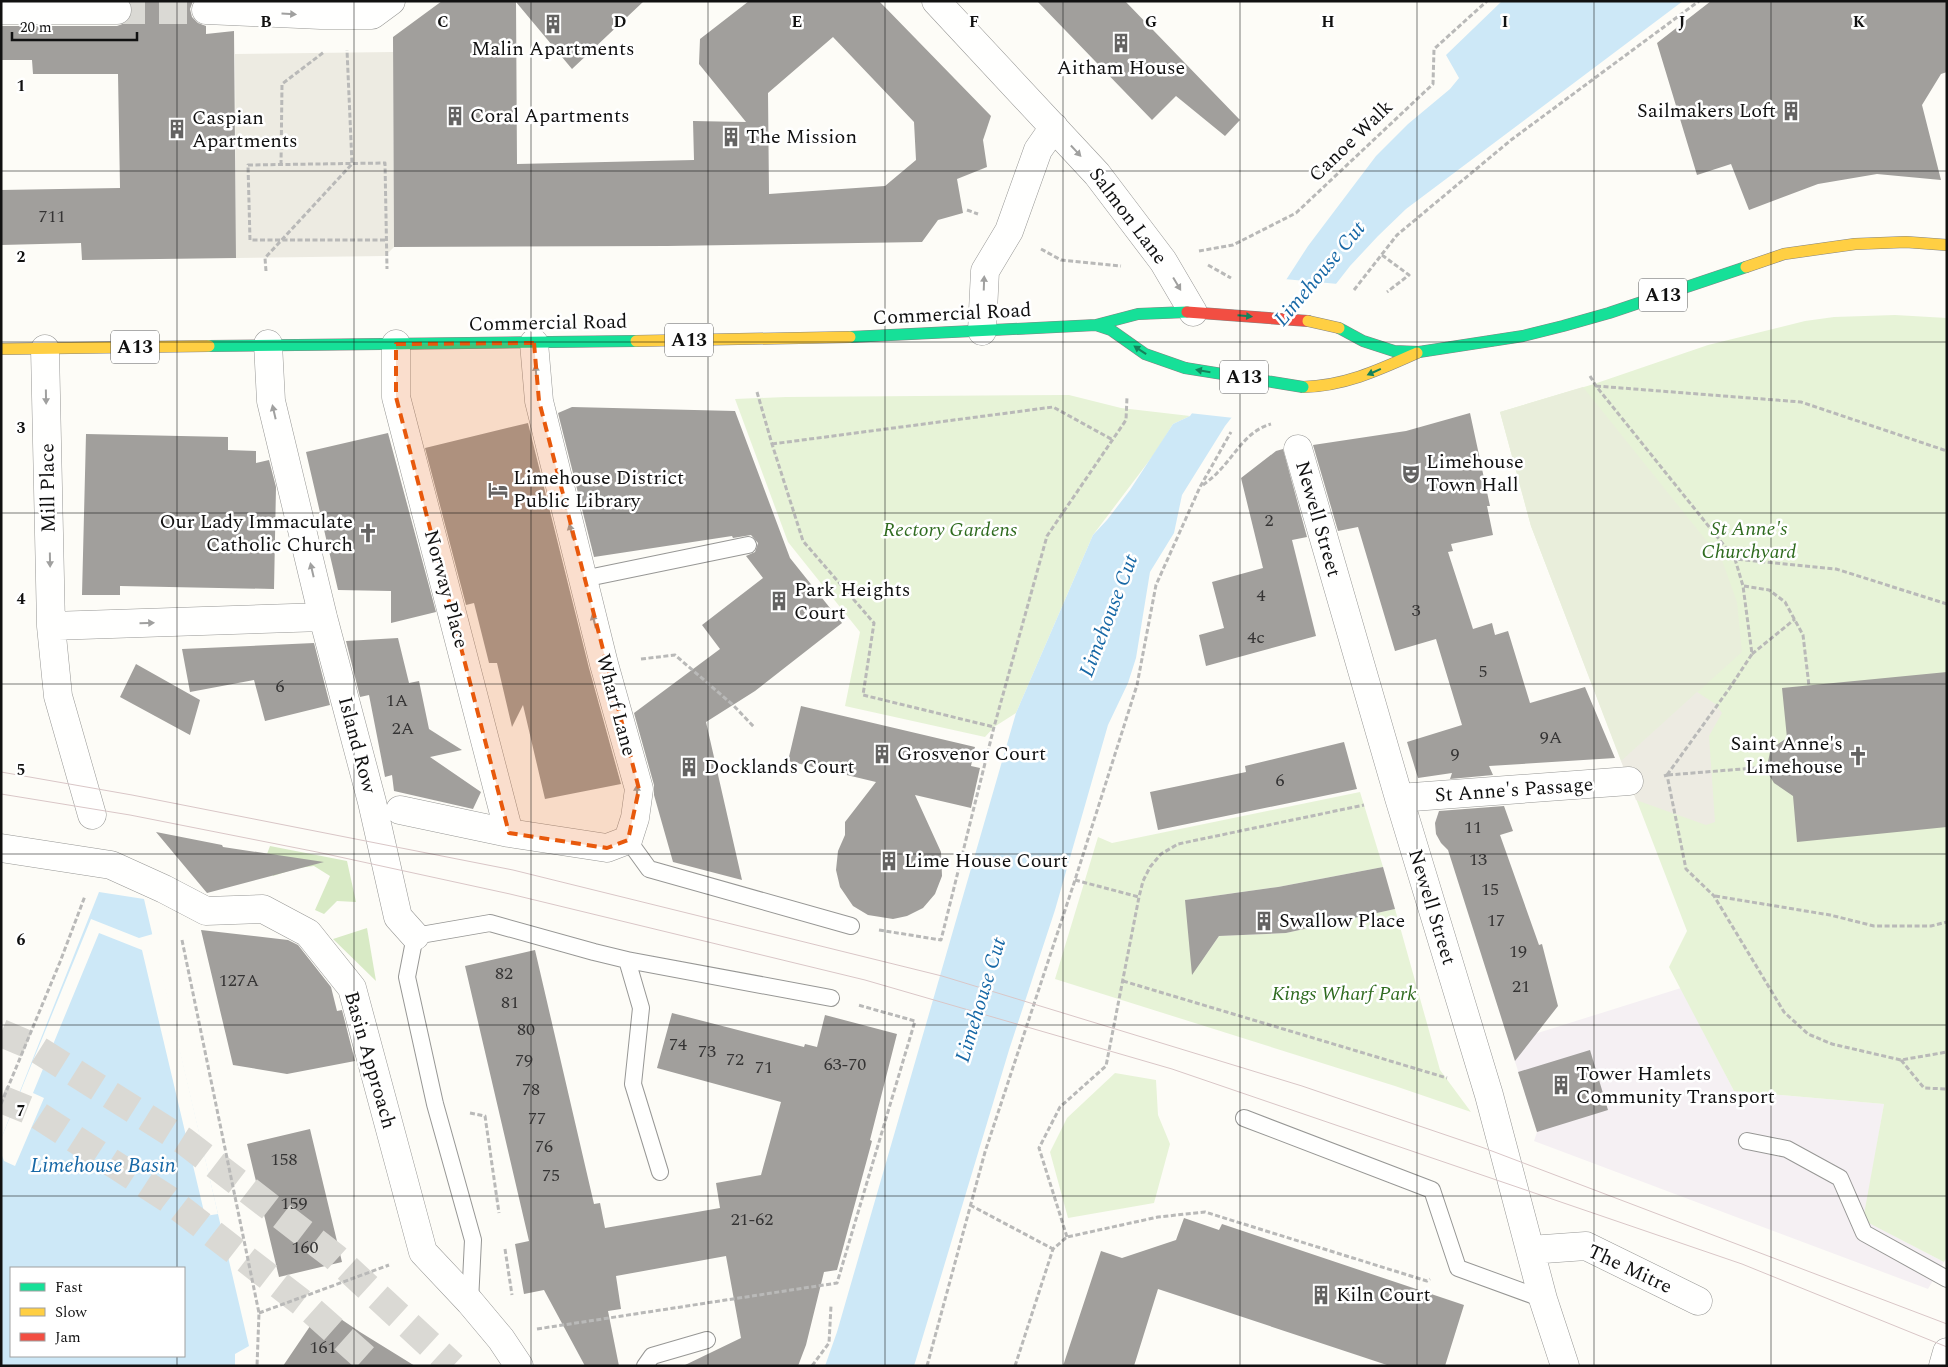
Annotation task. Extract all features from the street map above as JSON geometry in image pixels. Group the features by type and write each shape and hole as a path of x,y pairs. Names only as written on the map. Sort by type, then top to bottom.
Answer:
{"highway":[{"name":"Commercial Road","path":"1,349 826,338 1096,325 1138,314 1206,312 1308,321 1339,328 1363,341 1394,351 1419,352 1522,336 1563,326 1609,313 1784,254 1855,244 1906,242 1947,245"},
{"name":"Commercial Road","path":"1096,325 1111,330 1145,354 1185,368 1303,387 1320,387 1354,381 1419,352"}],"street":[{"name":"Salmon Lane","path":"936,1 1097,174 1163,261 1206,312"},
{"path":"206,10 321,16 382,8"},
{"path":"1,10 117,10"},
{"path":"982,331 985,271 1009,231 1038,150 1054,128"},
{"name":"Wharf Lane","path":"534,343 538,401 604,664 638,790 634,818 628,840"},
{"name":"Island Row","path":"268,344 271,400 323,617 372,802 398,917 415,936"},
{"name":"Norway Place","path":"396,344 396,397 509,833"},
{"name":"Mill Place","path":"45,349 52,626 58,696 92,815"},
{"name":"Newell Street","path":"1298,449 1399,798 1481,1068 1543,1299 1565,1366"},
{"path":"52,626 323,617"},
{"name":"St Anne's Passage","path":"1399,798 1629,782"},
{"path":"400,810 509,833 607,848 628,840"},
{"name":"Basin Approach","path":"1,848 110,865 164,889 206,911 262,909 308,933 352,988 423,1252 470,1302 501,1339 519,1366"},
{"name":"The Mitre","path":"1530,1250 1586,1246 1698,1301"},
{"path":"1944,1366 1947,1352"}],"lane":[{"path":"583,578 748,545"},
{"path":"628,840 649,869 851,926"},
{"path":"470,1302 473,1240 444,1140 407,977 415,936 490,923 627,960 831,998"},
{"path":"627,960 641,1008 633,1084 660,1172"},
{"path":"1244,1118 1432,1190 1458,1268 1543,1299"},
{"path":"1747,1141 1787,1149 1840,1178 1864,1233 1947,1279"},
{"path":"645,1366 652,1356 707,1340"}],"path":[{"name":"Canoe Walk","path":"1190,252 1233,245 1296,213 1433,84 1434,49 1487,1"},
{"path":"1354,290 1397,235 1512,140 1699,1"},
{"path":"266,271 266,258 352,164 347,35 382,8"},
{"path":"281,165 282,84 329,48"},
{"path":"385,240 250,240 248,165 385,163 385,240 385,256 387,269"},
{"path":"1034,246 1061,260 1125,266"},
{"path":"1382,255 1409,275 1387,292"},
{"path":"1590,376 1596,386 1735,558 1743,586 1752,654"},
{"path":"1596,386 1801,402 1947,450"},
{"path":"757,392 803,541 874,623 863,695 994,727"},
{"path":"851,926 941,940 994,727 1047,536 1126,420 1127,397"},
{"path":"772,444 1053,407 1112,440"},
{"path":"1200,487 1218,474 1248,435 1263,426"},
{"path":"927,1366 985,1152 1076,880 1137,685 1156,585 1200,487 1231,432"},
{"path":"1735,558 1836,569 1947,604"},
{"path":"1743,586 1769,590 1785,602 1803,635 1809,686"},
{"path":"1795,619 1752,654 1667,775 1686,869 1714,896 1784,1012 1808,1034 1832,1044 1901,1060 1947,1052"},
{"path":"604,664 674,655 733,705 754,727"},
{"path":"1629,782 1667,775 1767,767"},
{"path":"1067,1237 1039,1148 1060,1107 1106,1066 1139,897 1150,867 1161,854 1178,844 1399,798"},
{"path":"1,1104 60,962 97,863"},
{"path":"1076,880 1139,897"},
{"path":"164,889 175,904 259,1313 257,1366"},
{"path":"1714,896 1830,915 1874,926 1931,926 1947,922"},
{"path":"1123,981 1446,1078 1481,1068"},
{"path":"528,1330 837,1283 915,1021 831,998"},
{"path":"1901,1060 1924,1088 1947,1089"},
{"path":"435,1104 485,1116 500,1214"},
{"path":"970,1205 1053,1249"},
{"path":"1015,1366 1053,1249 1067,1237 1158,1216 1205,1212 1427,1281 1458,1268"},
{"path":"504,1243 513,1302"},
{"path":"259,1313 423,1252"},
{"path":"812,1366 828,1343 830,1306"}],"highlighted area":[{"path":"534,343 539,401 639,789 628,840 607,848 509,833 396,397 396,344"}],"shaded area":[{"path":"393,52 394,247 385,256 236,258 235,54"},
{"path":"1697,692 1717,705 1722,713 1709,736 1715,822 1706,825 1636,800 1621,761"},
{"path":"1681,988 1734,1091 1884,1104 1864,1220 1944,1262 1928,1289 1534,1141 1537,1132 1509,1042"}],"green space":[{"name":"St Anne's Churchyard","path":"1895,315 1947,318 1947,1256 1944,1262 1863,1220 1884,1104 1734,1091 1669,967 1687,931 1531,526 1500,412 1594,384 1708,345 1805,321 1834,317"},
{"path":"1583,387 1722,560 1737,602 1742,652 1621,761 1531,526 1500,412"},
{"name":"Rectory Gardens","path":"1069,395 1121,408 1190,416 1173,424 1155,453 1093,535 1016,713 994,727 985,737 845,706 860,632 788,542 735,399"},
{"name":"Kings Wharf Park","path":"1360,792 1383,867 1278,887 1185,900 1205,956 1219,936 1286,933 1395,909 1440,1070 1471,1112 1395,1086 1055,979 1098,837 1112,843"},
{"path":"270,846 347,861 356,902 337,901 324,914 315,910 330,876 314,866 298,868 273,876 267,854"},
{"path":"367,928 376,981 333,939"},
{"path":"1115,1073 1156,1080 1158,1115 1170,1144 1154,1203 1068,1218 1050,1152 1067,1118"}],"water":[{"name":"Limehouse Cut","path":"1502,1 1683,1 1406,209 1350,266 1225,426 1182,495 1174,533 1150,572 1136,658 1128,683 1108,725 1055,910 1009,1050 914,1366 825,1366 837,1332 1016,713 1093,535 1130,490 1173,424 1190,416 1308,246 1376,156 1408,124 1450,89 1459,78 1446,55"},
{"name":"Limehouse Basin","path":"99,892 144,899 249,1346 235,1354 235,1366 1,1366 1,1139"}],"pier":[{"path":"1284,279 1338,284 1234,418 1189,413"},
{"path":"91,919 139,938 153,934 218,1214 205,1216 142,950 99,933 33,1093 44,1098 15,1166 4,1161 1,1153 1,1139"}],"building":[{"name":"Caspian Apartments","path":"130,1 193,1 190,9 192,17 198,23 206,26 206,34 234,31 236,258 82,260 81,243 1,245 1,190 120,188 118,74 33,74 32,60 1,60 1,26 117,26 125,23 131,17 133,10"},
{"path":"442,1 644,1 572,69 516,2 517,164 694,160 693,121 746,122 699,64 700,39 749,1 879,1 991,116 983,140 987,167 957,179 963,213 938,220 922,242 667,246 394,247 393,37","holes":["833,37 914,122 916,160 885,186 769,194 768,93"]},
{"name":"Aitham House","path":"1037,1 1125,1 1240,120 1225,136 1176,96 1152,120"},
{"name":"Sailmakers Loft","path":"1711,1 1947,1 1947,72 1941,74 1922,105 1941,180 1877,174 1818,184 1749,210 1731,164 1697,175 1657,43"},
{"path":"572,407 735,411 790,558 842,623 755,691 706,722 742,880 673,862 634,713 720,649 702,625 763,578 746,556 755,552 758,543 751,535 733,538 732,536 594,557 558,413"},
{"path":"1470,413 1490,506 1487,506 1493,535 1451,544 1453,551 1448,552 1473,629 1492,623 1495,635 1508,631 1530,703 1585,687 1615,758 1489,766 1493,775 1450,779 1452,773 1418,778 1407,742 1462,725 1436,639 1395,651 1358,527 1338,531 1313,445 1406,431"},
{"path":"528,423 589,668 621,784 545,799 523,705 512,727 497,663 489,663 474,603 466,605 425,448"},
{"name":"Our Lady Immaculate Catholic Church","path":"388,433 436,612 391,623 391,591 338,590 306,452"},
{"path":"86,434 228,437 228,450 256,451 256,463 269,460 276,487 274,589 120,586 120,595 82,595"},
{"path":"1283,449 1307,537 1292,540 1316,636 1206,666 1199,635 1224,628 1212,582 1263,568 1241,478 1276,451"},
{"path":"398,638 409,683 419,681 429,729 462,750 430,757 481,792 473,809 394,791 392,775 385,777 369,695 360,697 346,641"},
{"path":"314,643 330,705 265,721 254,680 190,692 182,649"},
{"path":"136,664 200,700 190,735 120,697"},
{"name":"Saint Anne's Limehouse","path":"1947,672 1947,827 1797,842 1793,796 1774,783 1767,767 1770,752 1787,738 1782,688"},
{"path":"801,706 975,747 971,766 980,768 971,808 915,795 941,852 942,876 935,894 923,908 907,916 893,919 868,915 853,906 840,887 836,870 838,851 845,835 845,822 876,782 788,761"},
{"path":"1344,742 1357,789 1158,830 1150,792 1246,772 1245,766"},
{"path":"1504,806 1513,831 1500,835 1539,945 1542,944 1558,1006 1515,1061 1448,850 1436,834 1435,823 1439,811"},
{"path":"156,832 222,845 223,847 324,862 207,893"},
{"name":"Swallow Place","path":"1383,867 1395,909 1286,933 1219,936 1192,975 1185,900 1278,887"},
{"path":"201,930 288,940 298,945 331,987 337,1011 342,1010 355,1061 287,1074 233,1065"},
{"path":"535,950 594,1204 600,1203 605,1228 720,1208 716,1183 761,1175 781,1102 657,1068 672,1013 804,1047 805,1044 817,1047 825,1015 897,1034 870,1140 872,1141 837,1270 824,1272 806,1345 798,1366 683,1366 741,1338 726,1256 616,1276 621,1309 608,1311 619,1366 585,1366 544,1290 524,1294 515,1244 529,1241 465,966"},
{"name":"Tower Hamlets Community Transport","path":"1590,1050 1608,1110 1537,1132 1518,1072"},
{"path":"310,1129 342,1262 279,1277 247,1144"},
{"name":"Kiln Court","path":"1184,1218 1219,1230 1222,1224 1464,1305 1445,1366 1390,1366 1158,1289 1134,1366 1063,1366 1101,1251 1122,1258 1176,1240"},
{"path":"323,1307 360,1332 415,1366 283,1366"}],"tunnel":[{"path":"117,10 206,10"},
{"path":"1,1033 32,1046 184,1141 335,1257 453,1366"},
{"path":"1,1099 33,1112 168,1199 310,1309 374,1366"}],"tram line":[{"path":"1,772 132,795 513,870 942,976 1302,1086 1484,1148 1947,1324"},
{"path":"1,794 130,815 317,852 510,894 865,980 1172,1069 1742,1264 1947,1347"}],"traffic: fast":[{"path":"1339,328 1363,341 1394,351 1419,352 1523,336 1563,326 1609,313 1746,267"},
{"path":"850,337 1096,325 1138,314 1187,312"},
{"path":"1096,325 1111,330 1145,354 1185,368"},
{"path":"209,346 636,341"},
{"path":"1185,368 1303,387"}],"traffic: slow":[{"path":"1746,267 1784,254 1855,244 1906,242 1947,245"},
{"path":"1308,321 1339,328"},
{"path":"636,341 850,337"},
{"path":"1,349 209,346"},
{"path":"1303,387 1333,384 1362,376 1417,353"}],"traffic: jam":[{"path":"1187,312 1308,321"}],"place":[{"name":"Malin Apartments","path":"553,24"},
{"name":"Aitham House","path":"1121,43"},
{"name":"Sailmakers Loft","path":"1791,111"},
{"name":"Coral Apartments","path":"455,116"},
{"name":"Caspian Apartments","path":"177,129"},
{"name":"The Mission","path":"731,137"},
{"name":"Limehouse Town Hall","path":"1411,474"},
{"name":"Limehouse District Public Library","path":"498,490"},
{"name":"Our Lady Immaculate Catholic Church","path":"368,533"},
{"name":"Park Heights Court","path":"779,601"},
{"name":"Grosvenor Court","path":"882,754"},
{"name":"Saint Anne's Limehouse","path":"1858,756"},
{"name":"Docklands Court","path":"689,767"},
{"name":"Lime House Court","path":"889,861"},
{"name":"Swallow Place","path":"1264,921"},
{"name":"Tower Hamlets Community Transport","path":"1561,1085"},
{"name":"Kiln Court","path":"1321,1295"}]}
